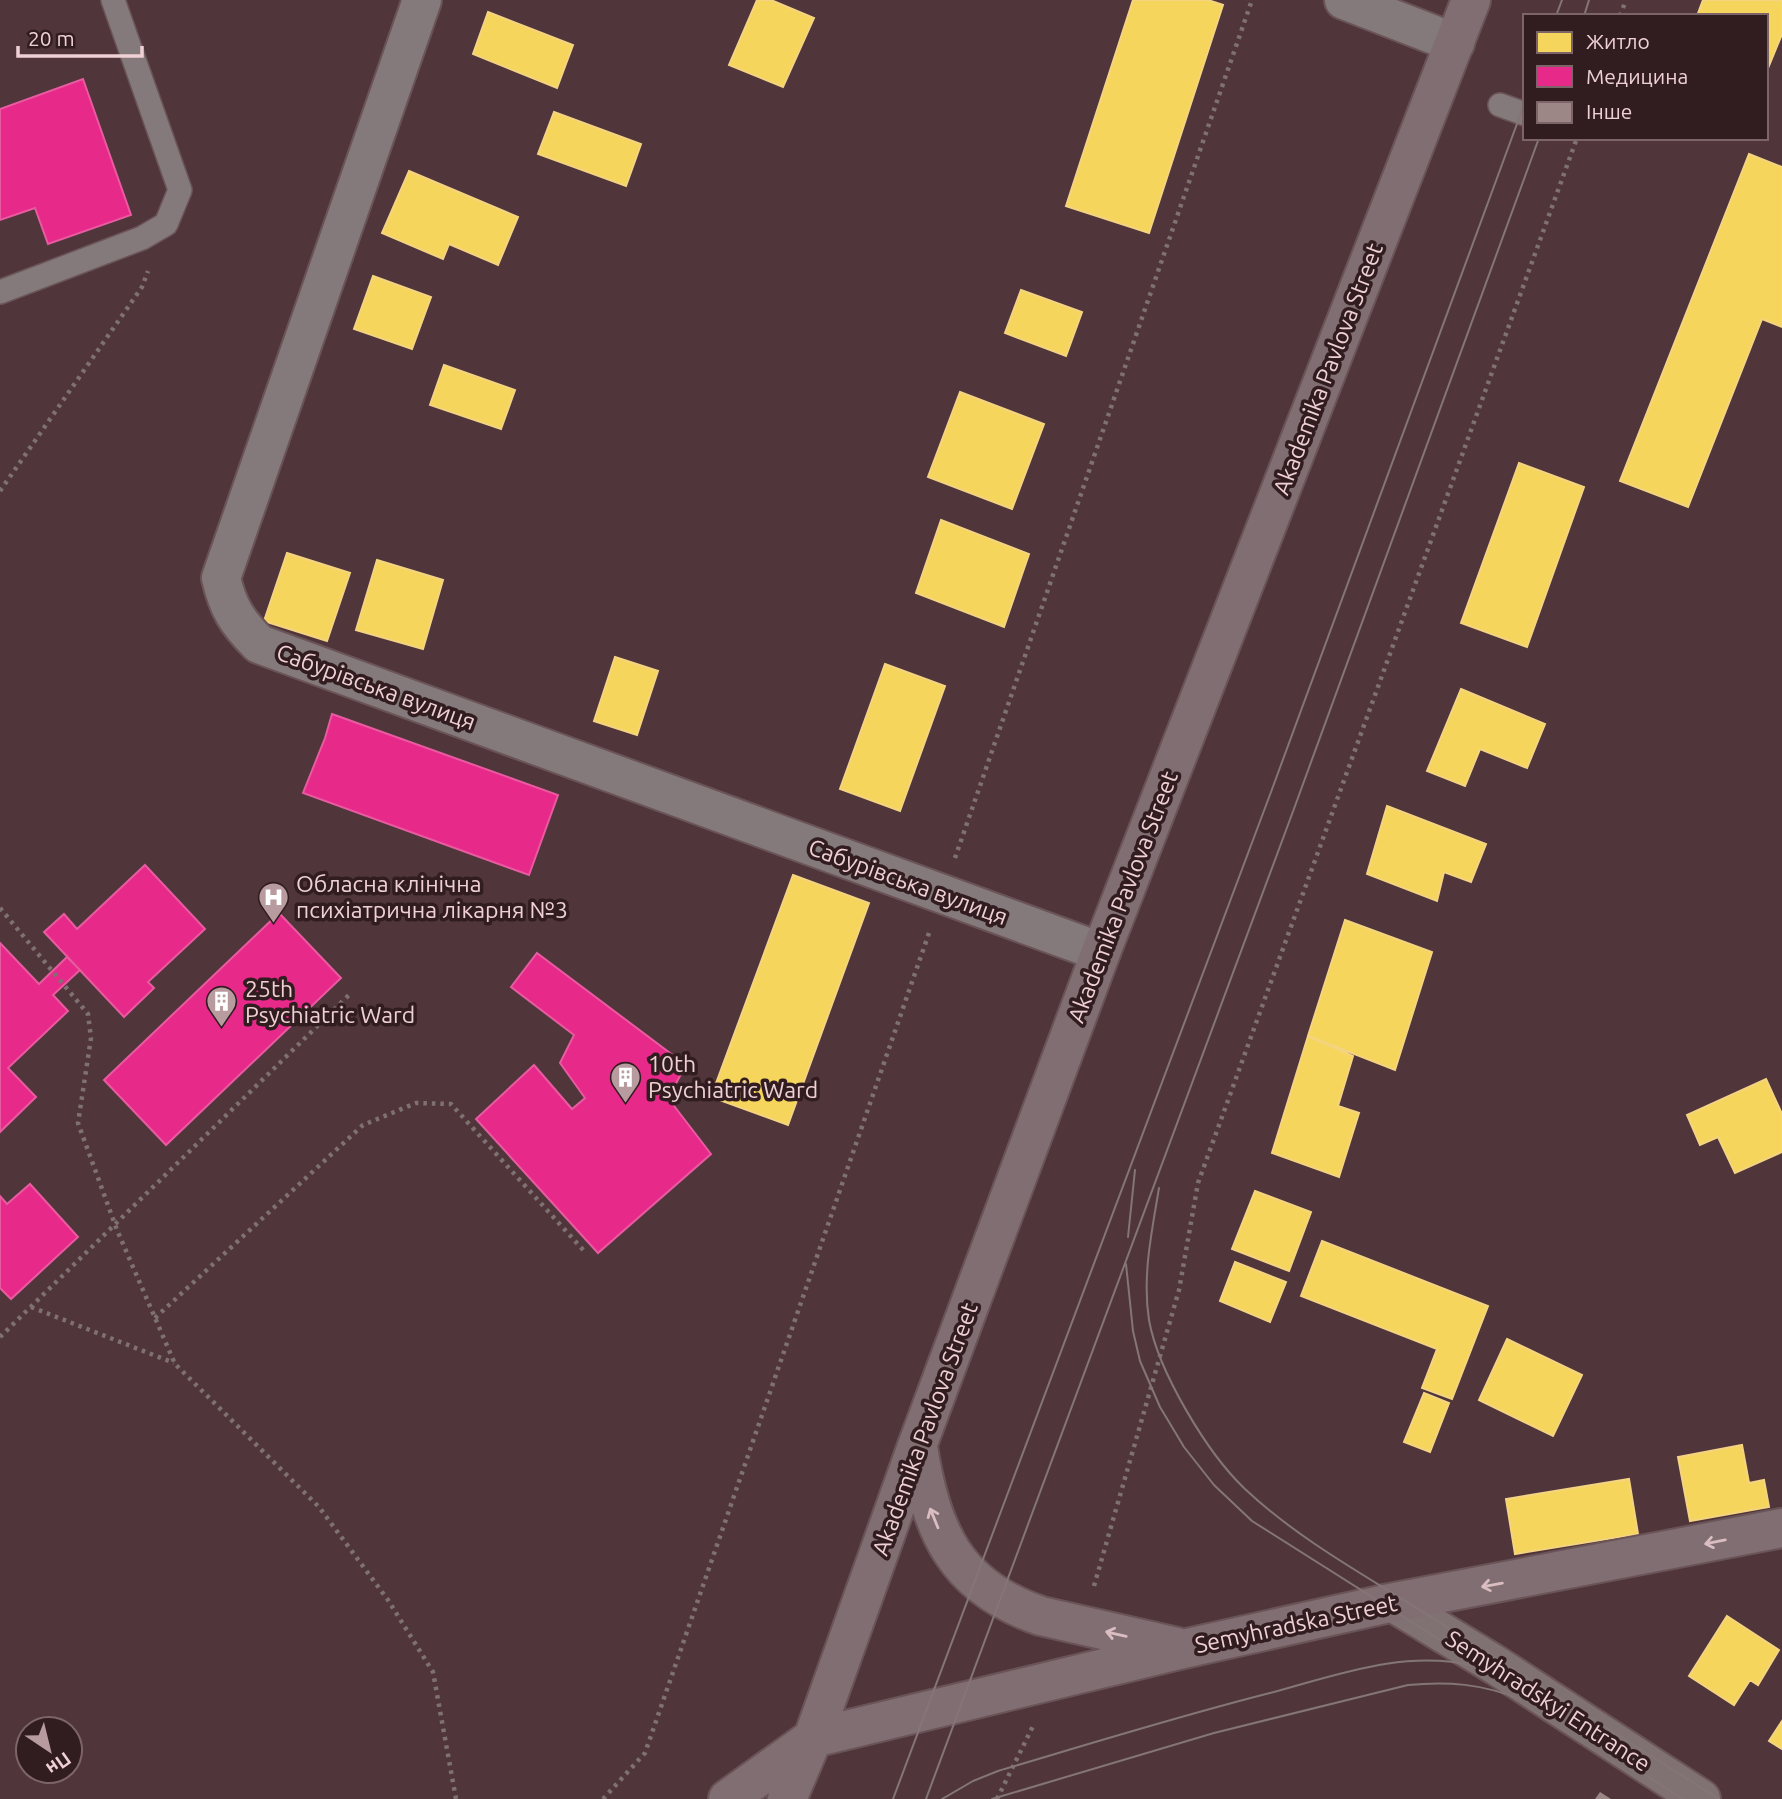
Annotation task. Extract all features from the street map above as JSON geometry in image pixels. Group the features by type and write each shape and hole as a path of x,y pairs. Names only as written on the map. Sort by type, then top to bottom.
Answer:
{"main road":[{"name":"Akademika Pavlova Street","path":"787,1799 813,1738 917,1446 1101,952 1471,0"},
{"path":"917,1446 930,1509 941,1536 957,1560 991,1592 1019,1608 1082,1626 1183,1649"},
{"name":"Semyhradska Street","path":"813,1738 1183,1649 1394,1603 1782,1528"},
{"name":"Semyhradskyi Entrance","path":"1394,1603 1511,1675 1701,1799"},
{"path":"728,1799 813,1738"}],"street":[{"name":"Сабурівська вулиця","path":"422,0 221,578 227,603 240,625 259,644 1101,952"},
{"path":"1344,0 1455,43"}],"lane":[{"path":"0,292 142,238 166,224 180,190 113,0"},
{"path":"1500,105 1523,113"}],"path":[{"path":"1082,1626 1180,1290 1198,1183 1576,140"},
{"path":"0,491 142,287 166,224"},
{"path":"0,908 88,1014 91,1038 78,1124 115,1225 175,1364 319,1507 388,1600 433,1672 456,1799"},
{"path":"0,1337 352,992"},
{"path":"155,1318 363,1125 416,1103 451,1104 585,1252"},
{"path":"31,1307 175,1364"},
{"path":"997,1799 1055,1681"},
{"path":"603,1799 645,1753"}],"building: Житло":[{"path":"757,0 771,0 814,18 783,87 729,65"},
{"path":"1133,0 1208,0 1223,5 1149,233 1066,206"},
{"path":"1703,0 1782,0 1782,34 1768,68 1768,14 1698,14"},
{"path":"488,12 573,45 557,88 473,54"},
{"path":"554,112 641,144 626,186 538,154"},
{"path":"1749,154 1782,167 1782,327 1762,319 1688,507 1620,481"},
{"path":"409,171 518,217 498,265 449,244 443,259 382,233"},
{"path":"373,276 431,297 412,349 354,329"},
{"path":"1021,290 1082,312 1066,356 1005,333"},
{"path":"444,365 515,390 501,429 430,405"},
{"path":"960,392 1044,424 1012,509 928,477"},
{"path":"1519,463 1584,487 1527,647 1461,623"},
{"path":"941,520 1029,554 1004,627 916,593"},
{"path":"287,553 350,573 327,641 264,621"},
{"path":"377,560 443,580 423,649 356,630"},
{"path":"615,657 658,671 637,735 594,721"},
{"path":"885,664 945,686 900,811 840,789"},
{"path":"1461,689 1545,724 1527,768 1480,749 1465,786 1427,771"},
{"path":"1387,806 1486,844 1471,882 1444,872 1437,901 1367,874"},
{"path":"793,875 869,903 788,1125 711,1097"},
{"path":"1345,920 1432,952 1395,1070 1308,1036"},
{"path":"1308,1036 1353,1056 1338,1106 1359,1113 1339,1177 1272,1153"},
{"path":"1766,1079 1782,1114 1782,1152 1735,1173 1718,1137 1700,1145 1687,1115"},
{"path":"1255,1191 1311,1212 1289,1271 1232,1249"},
{"path":"1322,1241 1488,1306 1452,1399 1422,1388 1437,1349 1301,1296"},
{"path":"1235,1262 1286,1282 1270,1322 1220,1301"},
{"path":"1507,1339 1582,1375 1553,1436 1479,1400"},
{"path":"1424,1393 1449,1403 1430,1452 1404,1442"},
{"path":"1742,1445 1749,1483 1764,1480 1769,1507 1690,1521 1678,1457"},
{"path":"1629,1479 1638,1534 1515,1554 1506,1499"},
{"path":"1727,1616 1779,1650 1758,1685 1750,1680 1734,1705 1689,1676"},
{"path":"1782,1721 1782,1749 1769,1741"}],"building: Медицина":[{"path":"83,79 131,215 48,244 35,208 0,220 0,109"},
{"path":"332,714 558,795 529,875 303,793"},
{"path":"145,865 205,929 148,982 154,988 124,1017 44,932 64,914 77,929"},
{"name":"25th Psychiatric Ward","path":"279,913 341,978 166,1145 104,1080"},
{"path":"0,943 39,984 67,957 80,970 53,995 68,1011 8,1068 36,1097 0,1132"},
{"name":"10th Psychiatric Ward","path":"537,953 686,1065 668,1098 711,1154 598,1253 476,1119 534,1065 572,1109 585,1098 560,1063 574,1035 511,987"},
{"path":"30,1184 78,1237 11,1299 0,1288 0,1196 7,1204"}],"building: Інше":[{"path":"1600,1792 1611,1799 1595,1799"}],"tram line":[{"path":"1557,14 1562,0"},
{"path":"1585,14 1589,0"},
{"path":"893,1799 1271,792 1523,107"},
{"path":"926,1799 1295,806 1538,140"},
{"path":"1128,1237 1135,1170"},
{"path":"1159,1188 1147,1270 1149,1320 1162,1363 1173,1386 1200,1433 1230,1473 1287,1524 1333,1556 1719,1799"},
{"path":"1126,1264 1133,1331 1140,1361 1160,1407 1184,1447 1214,1485 1252,1521 1486,1669 1540,1708 1683,1799"},
{"path":"942,1799 973,1781 998,1771 1346,1672 1397,1662 1448,1662 1474,1666"},
{"path":"992,1799 1214,1733 1408,1685 1465,1685 1520,1699"}],"place":[{"name":"Обласна клінічна психіатрична лікарня №3","path":"273,924"},
{"name":"25th Psychiatric Ward","path":"222,1029"},
{"name":"10th Psychiatric Ward","path":"625,1104"}]}
